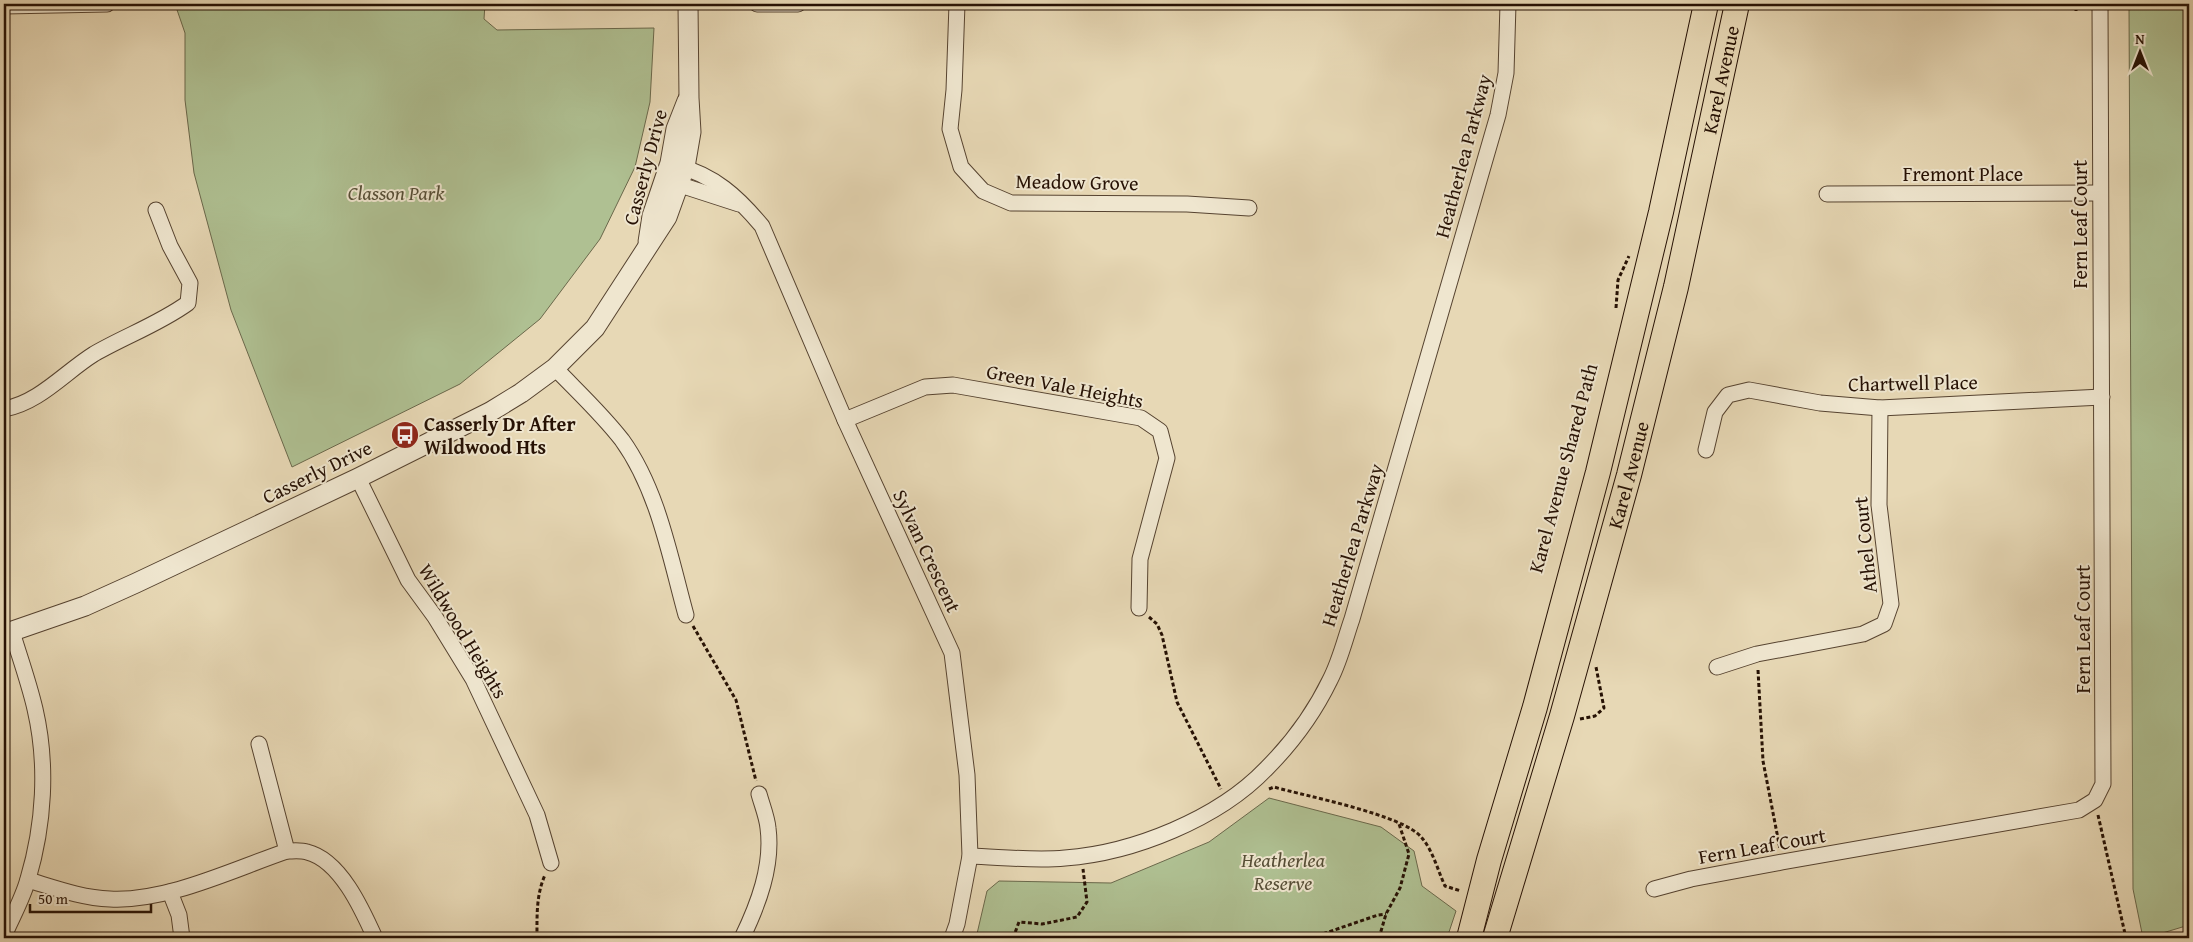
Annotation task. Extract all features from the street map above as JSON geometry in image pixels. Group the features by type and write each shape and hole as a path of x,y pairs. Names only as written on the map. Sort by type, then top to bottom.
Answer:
{"main road":[{"name":"Karel Avenue","path":"1469,938 1490,860 1536,707 1598,472 1640,300 1706,4"},
{"name":"Karel Avenue","path":"1495,938 1536,806 1607,556 1676,287 1737,4"},
{"path":"1640,300 1646,306 1658,303 1677,226 1695,200"}],"street":[{"path":"4,6 107,4"},
{"name":"Casserly Drive","path":"8,633 85,606 136,584 358,478 490,412 555,368 595,328 648,249 652,216 675,174 676,129 689,98 688,4"},
{"path":"757,4 798,4"},
{"name":"Meadow Grove","path":"957,4 954,90 950,129 961,167 983,191 1011,203 1187,204 1249,208"},
{"name":"Heatherlea Parkway","path":"970,856 1064,858 1116,851 1164,835 1227,801 1266,770 1302,728 1331,679 1352,619 1498,115 1506,73 1508,4"},
{"name":"Fern Leaf Court","path":"1654,889 1691,879 1782,862 2078,810 2095,800 2103,784 2102,397 2099,194 2100,4"},
{"name":"Sylvan Crescent","path":"675,174 723,185 762,226 845,420 952,653 967,776 970,856 957,924 952,938"},
{"name":"Fremont Place","path":"1826,194 2099,194"},
{"path":"4,409 15,407 41,392 94,355 171,316 188,303 190,283 170,246 156,210"},
{"path":"555,368 607,421 634,459 654,504 686,615"},
{"name":"Green Vale Heights","path":"845,420 925,387 953,386 1141,418 1160,431 1167,458 1140,559 1139,608"},
{"name":"Chartwell Place","path":"1706,450 1715,412 1728,395 1749,390 1820,402 1880,408 2102,397"},
{"name":"Athel Court","path":"1717,667 1757,654 1863,634 1884,624 1891,604 1879,505 1880,408"},
{"name":"Wildwood Heights","path":"358,478 408,580 436,617 473,679 537,815 551,863"},
{"path":"4,936 28,880 42,808 42,754 35,709 8,633"},
{"path":"259,744 287,850"},
{"path":"742,938 754,914 768,858 768,828 759,794"},
{"path":"28,880 78,895 111,899 140,898 170,892 287,850 307,852 330,864 360,905 375,938"},
{"path":"170,892 179,915 182,938"}],"path":[{"path":"2076,4 2076,12"},
{"path":"1617,312 1618,280 1632,249"},
{"path":"1139,608 1157,624 1166,648 1177,702 1227,801"},
{"path":"686,615 704,642 736,700 759,794"},
{"path":"1757,654 1763,761 1778,839"},
{"path":"1261,791 1274,787 1378,814 1399,823 1421,836 1445,886 1462,891"},
{"path":"2095,800 2126,938"},
{"path":"1379,938 1386,914 1400,888 1410,854 1399,823"},
{"path":"1013,938 1019,922 1042,924 1076,917 1087,902 1081,856"},
{"path":"538,938 537,904 540,885 551,863"},
{"path":"1459,901 1463,884"},
{"path":"1311,938 1386,914"}],"green space":[{"name":"Classon Park","path":"175,4 485,4 484,19 497,30 654,28 650,102 635,167 600,239 540,319 460,384 292,467 231,310 194,173 185,100 185,33"},
{"path":"2129,4 2189,4 2189,925 2146,938 2143,938 2133,889"},
{"name":"Heatherlea Reserve","path":"1269,798 1381,827 1414,851 1422,886 1456,911 1447,938 976,938 987,891 999,881 1111,883 1209,842"}],"place":[{"name":"Casserly Dr After Wildwood Hts","path":"405,435"}]}
